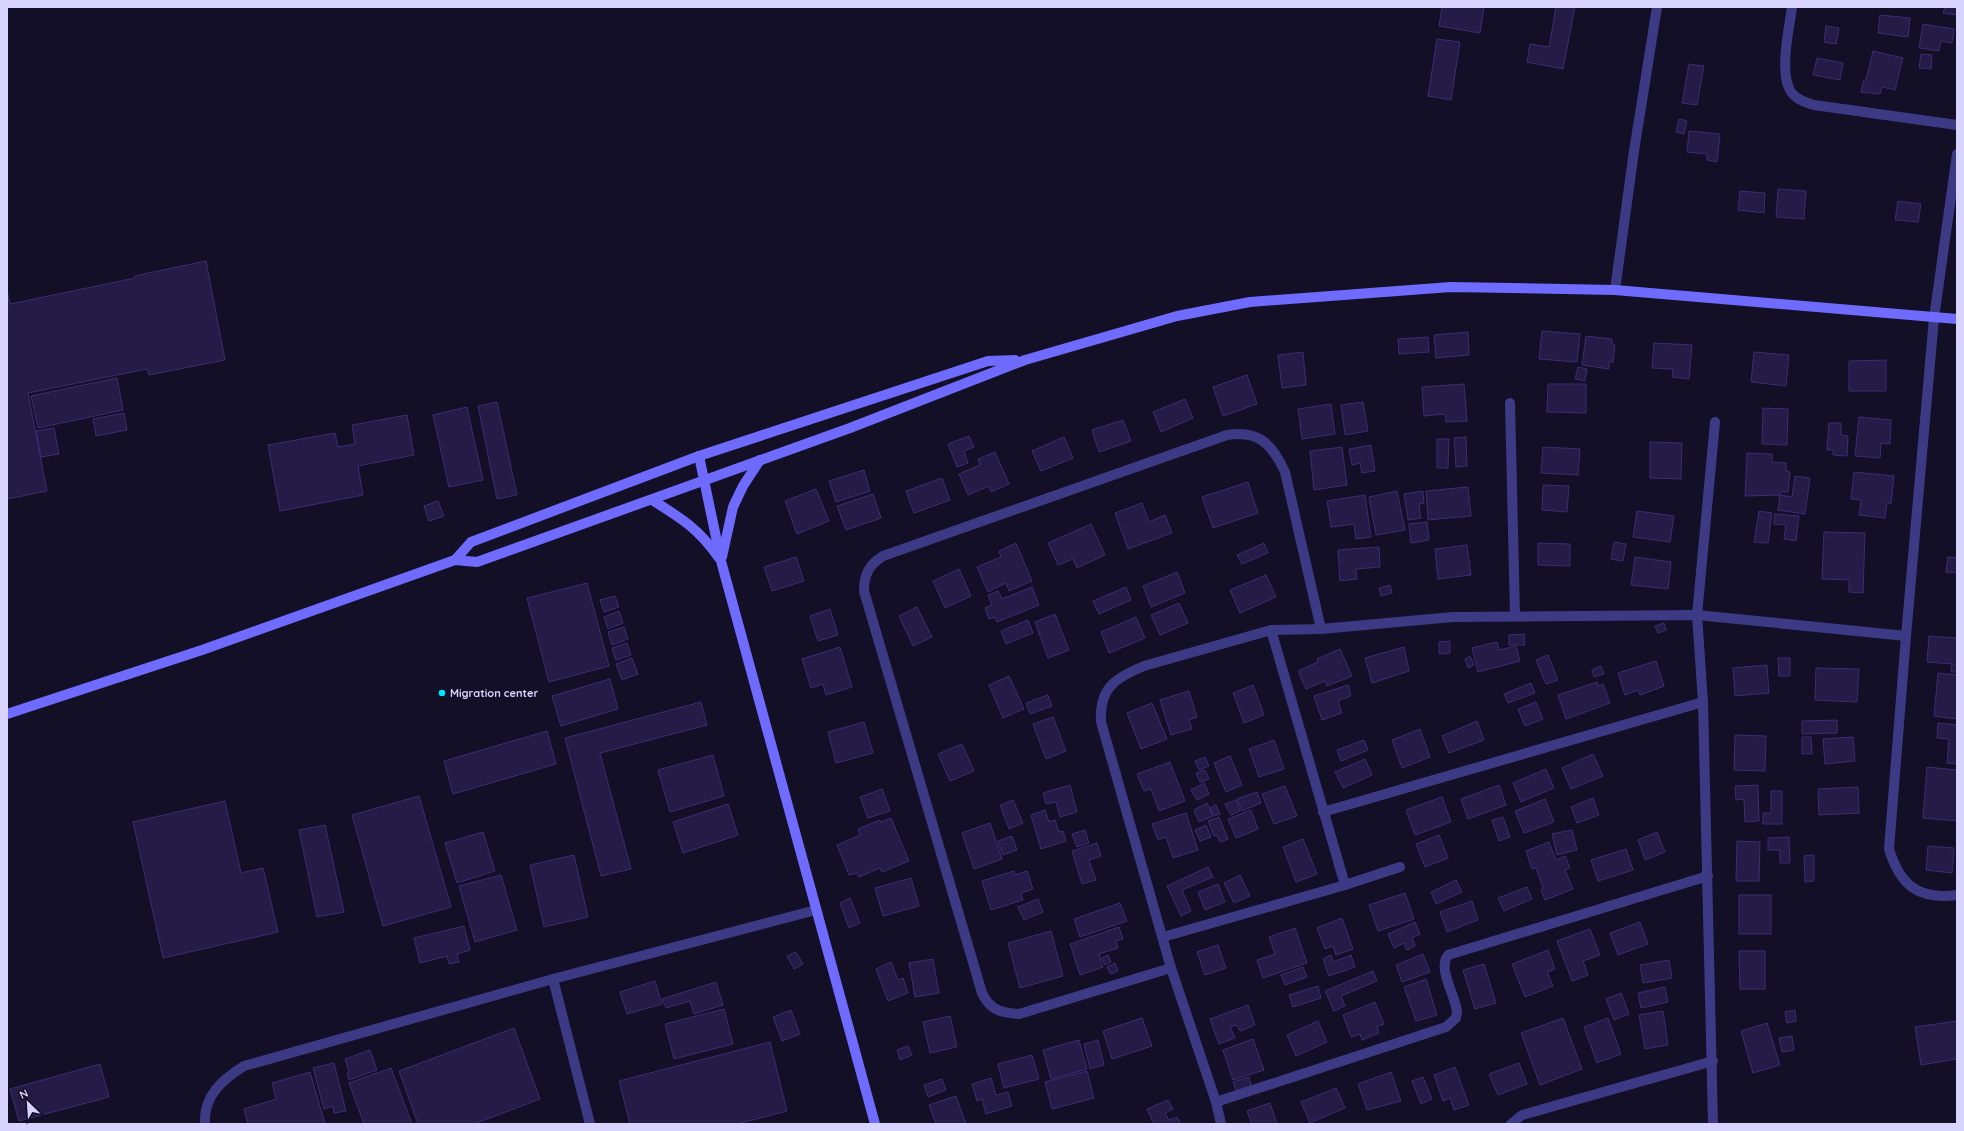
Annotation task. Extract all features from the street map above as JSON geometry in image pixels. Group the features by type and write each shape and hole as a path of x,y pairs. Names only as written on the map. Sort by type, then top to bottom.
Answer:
{"street":[{"path":"1615,290 1634,151 1657,7"},
{"path":"1792,7 1785,72 1789,89 1798,99 1814,106 1957,125"},
{"path":"1957,154 1934,318 1889,849 1895,868 1908,884 1921,892 1934,896 1957,895"},
{"path":"7,714 202,650 455,560 477,562 850,428 1025,360 1177,316 1250,302 1452,287 1615,290 1957,319"},
{"path":"455,560 471,542 699,456 988,361 1025,360"},
{"path":"1510,403 1515,616"},
{"path":"1713,1124 1713,1061 1703,702 1697,615 1715,422"},
{"path":"1171,968 1019,1014 1006,1014 995,1010 987,1002 982,993 864,591 864,580 868,568 883,556 1227,435 1239,433 1252,435 1266,442 1278,456 1285,472 1321,630"},
{"path":"699,456 721,561 875,1124"},
{"path":"721,561 733,507 741,490 760,460"},
{"path":"652,500 693,526 721,561"},
{"path":"1221,1124 1216,1102 1171,968 1101,722 1100,708 1104,693 1111,684 1125,674 1144,666 1271,630 1321,630 1454,617 1697,615 1906,636"},
{"path":"1271,630 1345,885"},
{"path":"1323,812 1703,702"},
{"path":"1163,937 1345,885 1400,867"},
{"path":"1216,1102 1446,1027 1456,1018 1458,1012 1444,968 1444,959 1448,955 1708,876"},
{"path":"204,1124 204,1116 211,1095 225,1078 244,1066 552,979 816,910"},
{"path":"552,979 590,1124"},
{"path":"1511,1124 1522,1115 1713,1061"}],"building":[{"path":"1442,7 1484,7 1480,33 1439,26"},
{"path":"1556,7 1575,7 1563,69 1527,62 1530,44 1549,47"},
{"path":"1945,7 1957,7 1957,15 1943,13"},
{"path":"1880,15 1910,18 1908,37 1878,33"},
{"path":"1923,24 1954,29 1952,43 1941,41 1939,51 1919,48"},
{"path":"1826,26 1839,28 1836,44 1824,42"},
{"path":"1437,39 1460,42 1451,100 1428,96"},
{"path":"1873,51 1903,58 1895,90 1882,87 1880,94 1861,92 1864,80 1866,80"},
{"path":"1921,54 1932,55 1931,69 1919,68"},
{"path":"1817,58 1843,63 1840,80 1813,75"},
{"path":"1689,64 1704,66 1697,105 1682,103"},
{"path":"1679,119 1687,121 1684,134 1676,132"},
{"path":"1689,131 1720,134 1717,162 1707,160 1707,154 1687,152"},
{"path":"1778,189 1806,191 1804,219 1776,217"},
{"path":"1740,191 1765,193 1764,213 1738,210"},
{"path":"1898,201 1921,204 1918,222 1895,220"},
{"path":"206,261 225,360 149,375 147,369 28,393 47,491 7,499 7,290 10,304 135,278 134,276"},
{"path":"1542,331 1580,334 1577,362 1539,359"},
{"path":"1468,332 1469,355 1436,358 1434,335"},
{"path":"1586,336 1612,339 1612,344 1615,345 1613,362 1609,362 1609,369 1582,365"},
{"path":"1428,337 1429,352 1399,354 1398,339"},
{"path":"1654,343 1692,345 1689,379 1672,377 1673,369 1652,368"},
{"path":"1303,352 1306,385 1282,388 1278,355"},
{"path":"1754,352 1789,355 1786,386 1751,382"},
{"path":"1886,360 1886,391 1849,391 1849,361"},
{"path":"1578,367 1587,369 1585,381 1575,379"},
{"path":"1247,375 1257,404 1223,416 1213,387"},
{"path":"117,378 123,410 38,428 31,396"},
{"path":"1464,384 1467,421 1446,422 1445,414 1424,416 1422,387"},
{"path":"1548,384 1586,384 1586,413 1547,412"},
{"path":"1185,399 1193,418 1161,432 1153,412"},
{"path":"497,402 517,495 497,499 478,406"},
{"path":"1363,402 1368,431 1345,435 1341,405"},
{"path":"1331,404 1335,434 1302,439 1298,409"},
{"path":"467,407 483,480 449,487 433,415"},
{"path":"1763,408 1788,409 1787,445 1762,444"},
{"path":"124,413 127,430 96,436 93,419"},
{"path":"407,415 414,455 358,466 363,495 280,511 268,445 335,433 338,447 355,444 352,425"},
{"path":"1859,417 1891,420 1890,444 1881,443 1880,458 1855,456"},
{"path":"1123,420 1131,441 1099,452 1092,430"},
{"path":"1829,423 1841,423 1841,435 1848,436 1847,456 1833,455 1833,450 1827,450"},
{"path":"54,428 59,454 41,457 36,431"},
{"path":"969,436 974,447 964,451 968,463 957,467 948,444"},
{"path":"1064,437 1073,458 1041,471 1032,451"},
{"path":"1466,437 1467,466 1456,467 1454,438"},
{"path":"1437,439 1449,439 1448,468 1437,468"},
{"path":"1650,442 1682,443 1681,479 1650,478"},
{"path":"1371,445 1375,471 1362,473 1360,463 1352,465 1349,449"},
{"path":"1342,447 1347,485 1314,490 1310,451"},
{"path":"1543,447 1580,449 1578,475 1541,473"},
{"path":"995,452 1009,484 991,492 989,486 968,495 959,474 980,465 978,459"},
{"path":"1747,453 1772,454 1772,462 1786,463 1786,471 1790,472 1788,492 1780,492 1780,495 1745,496"},
{"path":"864,470 870,491 836,502 829,481"},
{"path":"1854,472 1894,476 1891,504 1887,503 1885,518 1859,515 1861,500 1851,499"},
{"path":"1795,476 1810,478 1805,514 1778,510 1780,495 1792,497"},
{"path":"942,478 950,500 914,513 906,491"},
{"path":"1248,482 1258,513 1213,528 1202,497"},
{"path":"1543,485 1569,486 1567,512 1542,510"},
{"path":"1468,487 1471,516 1428,520 1426,491"},
{"path":"816,489 829,521 797,534 785,501"},
{"path":"1397,491 1405,530 1376,535 1369,497"},
{"path":"1423,491 1424,503 1419,504 1421,518 1408,520 1404,494"},
{"path":"873,494 881,518 846,530 837,506"},
{"path":"1365,495 1371,537 1356,539 1354,524 1331,527 1327,501"},
{"path":"438,501 444,516 429,521 424,506"},
{"path":"1142,503 1149,522 1165,515 1172,533 1128,549 1115,513"},
{"path":"1637,511 1674,516 1670,542 1633,537"},
{"path":"1759,511 1772,513 1768,543 1754,542"},
{"path":"1775,514 1799,516 1796,541 1784,539 1786,525 1774,524"},
{"path":"1427,522 1429,540 1411,543 1409,524"},
{"path":"1091,524 1105,555 1077,568 1073,559 1058,565 1048,543"},
{"path":"1824,532 1865,533 1863,593 1849,592 1849,580 1822,579"},
{"path":"1614,542 1626,544 1623,561 1611,559"},
{"path":"1016,543 1032,581 1009,591 1006,583 988,592 977,567 1001,557 999,551"},
{"path":"1264,543 1268,553 1242,564 1237,555"},
{"path":"1538,543 1570,544 1570,566 1538,565"},
{"path":"1467,545 1471,575 1438,579 1435,549"},
{"path":"1379,547 1380,567 1356,569 1357,579 1340,581 1338,550"},
{"path":"796,557 804,581 772,591 764,567"},
{"path":"1635,557 1671,562 1668,589 1631,585"},
{"path":"1948,557 1957,558 1957,573 1946,572"},
{"path":"959,569 971,596 945,608 933,581"},
{"path":"1177,572 1185,593 1151,607 1143,586"},
{"path":"1266,575 1276,597 1240,613 1230,590"},
{"path":"587,583 609,666 549,682 527,598"},
{"path":"1390,585 1392,593 1381,596 1379,588"},
{"path":"1032,587 1039,605 997,622 995,617 989,619 985,608 992,605 988,595 998,591 1002,599"},
{"path":"1126,587 1131,600 1099,614 1093,601"},
{"path":"615,596 619,607 604,612 600,600"},
{"path":"1179,603 1188,623 1160,635 1151,615"},
{"path":"917,607 932,637 913,646 899,616"},
{"path":"830,609 838,635 818,641 810,616"},
{"path":"619,611 623,623 608,629 604,617"},
{"path":"1055,614 1069,650 1048,658 1035,622"},
{"path":"1136,617 1145,638 1109,653 1101,632"},
{"path":"1028,620 1033,633 1006,644 1001,631"},
{"path":"1664,623 1666,630 1658,633 1655,626"},
{"path":"624,627 628,639 612,645 608,632"},
{"path":"1524,634 1525,645 1509,645 1509,635"},
{"path":"1929,636 1957,638 1957,672 1951,672 1952,664 1927,662"},
{"path":"1450,641 1450,653 1439,654 1439,642"},
{"path":"1497,642 1499,650 1516,646 1520,661 1478,672 1472,648"},
{"path":"627,643 631,655 616,660 612,648"},
{"path":"840,647 852,687 826,695 823,684 811,688 802,659"},
{"path":"1404,647 1409,671 1372,683 1365,658"},
{"path":"1340,649 1352,676 1327,686 1325,681 1306,689 1298,671 1318,662 1317,659"},
{"path":"1548,655 1558,680 1546,684 1536,660"},
{"path":"1470,656 1474,665 1468,668 1465,659"},
{"path":"632,658 638,674 622,680 616,664"},
{"path":"1778,658 1790,658 1790,676 1779,676"},
{"path":"1656,661 1664,686 1640,695 1638,690 1625,695 1618,673"},
{"path":"1767,665 1769,693 1735,696 1733,668"},
{"path":"1601,666 1604,674 1594,677 1592,670"},
{"path":"1816,668 1859,669 1857,702 1815,700"},
{"path":"1938,673 1957,675 1957,719 1934,716"},
{"path":"1009,676 1024,709 1003,718 989,685"},
{"path":"610,679 618,709 561,726 552,696"},
{"path":"1597,682 1598,686 1603,684 1610,703 1566,719 1558,695"},
{"path":"1531,683 1535,693 1508,703 1504,694"},
{"path":"1253,685 1264,715 1244,723 1233,693"},
{"path":"1348,685 1351,696 1338,701 1342,713 1322,720 1314,696"},
{"path":"1189,691 1197,717 1189,720 1192,729 1171,735 1160,700"},
{"path":"1048,695 1052,706 1030,714 1026,703"},
{"path":"701,702 707,725 600,753 631,869 601,876 565,738"},
{"path":"1536,702 1543,719 1525,726 1518,709"},
{"path":"1152,703 1167,739 1141,749 1127,713"},
{"path":"1053,717 1066,751 1046,759 1033,724"},
{"path":"1837,720 1837,733 1802,734 1802,721"},
{"path":"1477,721 1484,740 1449,753 1442,736"},
{"path":"864,722 873,753 836,763 828,732"},
{"path":"1938,723 1957,725 1957,764 1947,763 1949,739 1937,738"},
{"path":"1420,729 1430,757 1402,768 1392,740"},
{"path":"547,731 556,764 453,794 444,761"},
{"path":"1735,735 1766,736 1765,771 1734,770"},
{"path":"1802,737 1811,737 1812,754 1802,754"},
{"path":"1853,737 1855,761 1825,764 1823,739"},
{"path":"1274,740 1284,769 1259,777 1249,749"},
{"path":"1364,740 1368,750 1341,761 1337,750"},
{"path":"962,744 974,771 950,781 938,754"},
{"path":"1593,754 1603,776 1571,789 1562,768"},
{"path":"713,755 724,796 670,812 658,770"},
{"path":"1230,756 1242,785 1226,792 1214,763"},
{"path":"1205,757 1209,766 1199,770 1195,761"},
{"path":"1365,759 1372,775 1343,788 1335,772"},
{"path":"1170,762 1185,801 1159,811 1151,789 1144,791 1137,774"},
{"path":"1927,767 1957,770 1957,821 1923,818"},
{"path":"1546,769 1554,788 1521,802 1513,783"},
{"path":"1205,770 1209,779 1200,782 1196,773"},
{"path":"1204,783 1209,794 1197,800 1191,790"},
{"path":"1070,785 1077,812 1060,817 1056,802 1046,804 1043,793"},
{"path":"1499,785 1506,805 1468,819 1461,799"},
{"path":"1758,785 1759,821 1745,822 1744,799 1736,800 1735,786"},
{"path":"1285,786 1297,816 1274,824 1262,794"},
{"path":"1858,787 1859,813 1819,815 1818,789"},
{"path":"882,789 890,811 868,818 860,797"},
{"path":"1771,791 1782,791 1782,824 1763,824 1763,813 1771,813"},
{"path":"1257,792 1261,803 1242,811 1237,799"},
{"path":"419,796 451,907 383,926 352,815"},
{"path":"1442,797 1451,822 1415,835 1406,810"},
{"path":"1593,798 1599,815 1577,823 1571,807"},
{"path":"1545,799 1554,822 1524,833 1515,811"},
{"path":"1013,800 1023,823 1009,829 1000,805"},
{"path":"1236,800 1240,811 1231,815 1225,804"},
{"path":"225,801 241,873 263,868 278,932 163,958 133,822"},
{"path":"1207,803 1213,816 1199,822 1194,810"},
{"path":"728,804 738,835 683,853 673,822"},
{"path":"1216,805 1220,814 1214,816 1210,808"},
{"path":"1045,810 1049,822 1055,820 1059,832 1063,831 1066,841 1041,849 1031,815"},
{"path":"1251,810 1258,829 1236,838 1228,819"},
{"path":"1186,813 1198,850 1173,858 1166,837 1158,840 1152,824"},
{"path":"1219,817 1228,839 1220,842 1217,835 1214,836 1208,821"},
{"path":"1503,817 1510,837 1499,841 1492,820"},
{"path":"891,818 909,861 882,872 880,868 859,877 857,873 849,875 837,845 860,835 858,829 880,820 881,822"},
{"path":"990,823 1002,859 974,869 962,833"},
{"path":"325,825 344,912 317,917 299,830"},
{"path":"1206,825 1211,837 1200,841 1195,830"},
{"path":"1085,830 1089,843 1077,847 1072,834"},
{"path":"1572,830 1577,850 1557,855 1552,834"},
{"path":"483,832 495,871 457,883 445,843"},
{"path":"1657,832 1665,852 1645,860 1638,840"},
{"path":"1439,835 1448,858 1425,867 1416,844"},
{"path":"1012,836 1017,850 1003,855 998,841"},
{"path":"1789,837 1790,863 1780,863 1780,850 1768,850 1768,838"},
{"path":"1303,839 1317,874 1296,882 1283,847"},
{"path":"1737,841 1760,842 1759,881 1736,881"},
{"path":"1549,842 1556,860 1565,856 1570,868 1565,870 1573,889 1545,900 1541,890 1543,888 1536,868 1532,869 1526,851"},
{"path":"1097,843 1101,856 1089,860 1096,880 1082,884 1072,851"},
{"path":"1928,846 1954,848 1952,873 1926,870"},
{"path":"1626,849 1633,870 1598,881 1591,860"},
{"path":"574,855 588,917 544,927 530,865"},
{"path":"1814,855 1814,881 1805,882 1804,856"},
{"path":"1208,867 1213,877 1182,890 1191,911 1181,916 1167,886"},
{"path":"1014,871 1015,875 1027,871 1033,889 1021,893 1023,900 991,910 982,881"},
{"path":"501,875 517,930 475,942 459,886"},
{"path":"1240,875 1250,896 1234,903 1224,883"},
{"path":"911,878 919,906 883,916 875,888"},
{"path":"1456,880 1462,892 1436,904 1431,892"},
{"path":"1218,884 1225,902 1205,910 1198,892"},
{"path":"1527,887 1532,899 1504,911 1498,898"},
{"path":"1405,893 1414,919 1378,931 1369,905"},
{"path":"1739,895 1771,895 1771,934 1739,934"},
{"path":"850,898 860,923 849,928 840,903"},
{"path":"1038,899 1043,912 1024,920 1018,907"},
{"path":"1472,901 1478,920 1447,932 1440,912"},
{"path":"1120,903 1127,921 1080,937 1074,919"},
{"path":"1342,918 1353,949 1336,955 1333,946 1325,949 1317,928"},
{"path":"1415,922 1420,934 1412,938 1415,946 1407,950 1404,943 1394,948 1388,934"},
{"path":"1640,922 1648,944 1618,955 1610,933"},
{"path":"464,926 470,950 457,954 459,962 449,964 447,956 420,963 414,938"},
{"path":"1119,927 1123,939 1116,941 1118,948 1099,954 1103,967 1080,975 1070,944"},
{"path":"1295,928 1307,963 1263,978 1257,960 1275,954 1269,937"},
{"path":"1590,929 1600,955 1583,961 1588,975 1572,981 1557,941"},
{"path":"1051,931 1063,976 1020,988 1008,943"},
{"path":"1218,945 1226,968 1205,975 1197,952"},
{"path":"1548,950 1555,969 1547,972 1553,986 1525,997 1512,964"},
{"path":"1739,951 1765,951 1765,989 1740,989"},
{"path":"796,952 803,964 794,969 787,956"},
{"path":"1423,954 1430,972 1402,982 1396,965"},
{"path":"1108,955 1111,962 1105,965 1102,958"},
{"path":"1331,955 1333,962 1351,955 1355,967 1329,976 1323,959"},
{"path":"933,959 939,993 915,997 909,963"},
{"path":"1669,960 1672,978 1643,983 1640,965"},
{"path":"891,962 898,980 903,978 908,993 888,1001 876,969"},
{"path":"1115,963 1118,971 1111,974 1107,967"},
{"path":"1484,964 1496,1003 1475,1009 1463,970"},
{"path":"1303,967 1307,977 1285,985 1281,975"},
{"path":"1373,971 1377,981 1341,996 1345,1006 1334,1011 1325,991"},
{"path":"1426,979 1437,1015 1416,1021 1404,987"},
{"path":"655,981 662,1004 627,1014 620,992"},
{"path":"716,982 723,1005 694,1014 690,1001 666,1008 662,999"},
{"path":"1318,986 1321,998 1293,1007 1289,995"},
{"path":"1665,987 1668,1002 1641,1008 1638,993"},
{"path":"1621,993 1629,1014 1614,1020 1606,999"},
{"path":"1375,1002 1384,1024 1377,1026 1379,1033 1362,1040 1360,1034 1351,1037 1343,1015"},
{"path":"1248,1005 1255,1025 1240,1031 1237,1025 1230,1027 1235,1038 1219,1044 1210,1019"},
{"path":"724,1009 733,1044 674,1059 665,1024"},
{"path":"791,1010 800,1034 782,1041 773,1017"},
{"path":"1795,1010 1796,1021 1787,1023 1785,1012"},
{"path":"1663,1011 1668,1045 1645,1049 1639,1015"},
{"path":"950,1016 957,1047 930,1053 923,1022"},
{"path":"1142,1018 1152,1046 1112,1059 1103,1031"},
{"path":"1563,1018 1582,1069 1540,1085 1521,1033"},
{"path":"1608,1018 1621,1054 1597,1063 1584,1027"},
{"path":"1318,1021 1327,1042 1296,1056 1287,1035"},
{"path":"1957,1021 1957,1059 1921,1065 1915,1027"},
{"path":"1767,1023 1780,1065 1753,1073 1741,1031"},
{"path":"514,1028 540,1099 474,1124 418,1124 399,1071"},
{"path":"1792,1036 1794,1050 1782,1052 1779,1038"},
{"path":"1253,1039 1264,1070 1233,1080 1223,1050"},
{"path":"1079,1040 1087,1069 1051,1079 1043,1050"},
{"path":"1098,1040 1104,1065 1090,1069 1084,1044"},
{"path":"770,1042 787,1111 737,1124 630,1124 619,1081"},
{"path":"908,1046 912,1055 900,1060 897,1050"},
{"path":"370,1050 377,1070 349,1080 347,1073 349,1072 345,1059"},
{"path":"1032,1055 1039,1079 1004,1088 998,1064"},
{"path":"334,1063 346,1111 334,1113 333,1106 324,1109 313,1068"},
{"path":"1519,1063 1527,1084 1498,1095 1489,1074"},
{"path":"100,1064 109,1097 19,1121 10,1089"},
{"path":"1455,1067 1469,1105 1454,1110 1450,1098 1443,1101 1434,1075"},
{"path":"391,1068 412,1124 364,1124 349,1083"},
{"path":"1087,1071 1094,1098 1052,1109 1045,1082"},
{"path":"310,1072 325,1124 248,1124 244,1109 276,1099 272,1083"},
{"path":"1391,1072 1401,1101 1367,1110 1358,1084"},
{"path":"1249,1077 1252,1088 1237,1093 1233,1082"},
{"path":"1423,1077 1432,1099 1421,1104 1412,1081"},
{"path":"991,1078 996,1095 1008,1092 1012,1106 986,1114 982,1099 977,1101 972,1084"},
{"path":"942,1079 946,1090 928,1097 924,1085"},
{"path":"1336,1088 1345,1108 1310,1123 1301,1102"},
{"path":"956,1096 966,1124 936,1124 929,1105"},
{"path":"1168,1100 1173,1109 1165,1113 1169,1120 1177,1117 1181,1124 1154,1124 1147,1109"},
{"path":"1270,1103 1277,1124 1252,1124 1247,1111"}],"place":[{"name":"Migration center","path":"442,693"}]}
